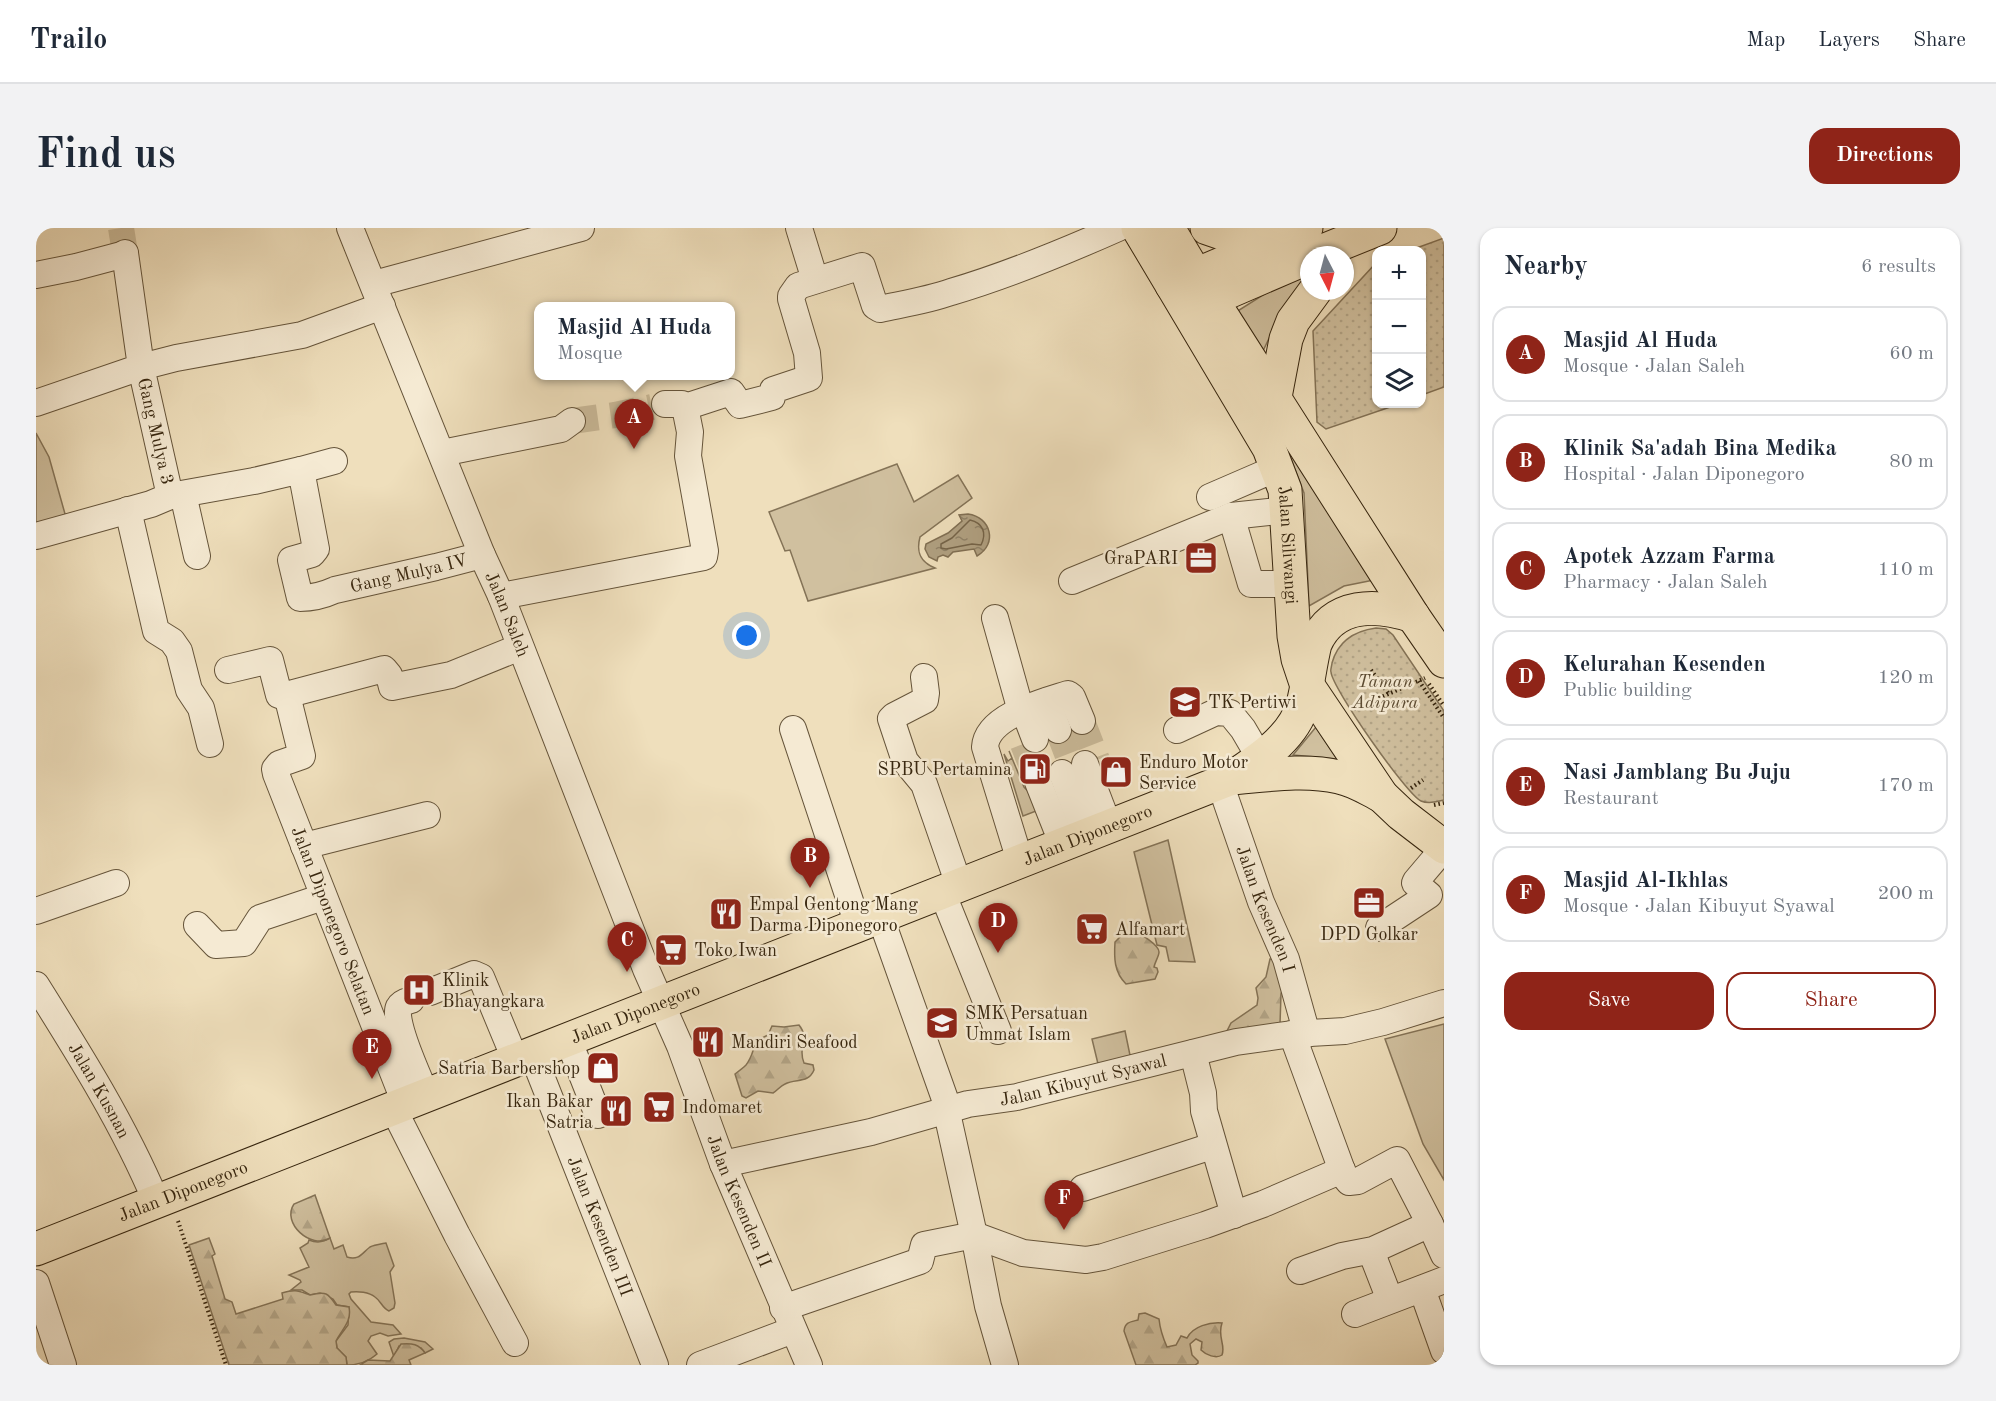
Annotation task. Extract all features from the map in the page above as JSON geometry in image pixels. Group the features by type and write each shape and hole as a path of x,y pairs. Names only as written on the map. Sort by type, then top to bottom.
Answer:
{"main road":[{"name":"Jalan Siliwangi","path":"1138,228 1275,397 1413,616 1430,669"},
{"name":"Jalan Siliwangi","path":"1168,228 1191,292 1277,468 1285,490 1298,659 1306,684 1382,796 1401,814 1431,826 1444,847"},
{"path":"1207,228 1245,241 1267,243"},
{"path":"1191,292 1267,243 1306,228"},
{"path":"1342,246 1361,240"},
{"path":"1191,292 1300,259"},
{"path":"1275,397 1286,339 1293,321 1308,300"},
{"path":"1226,781 1260,759 1282,739 1297,720 1319,635 1331,622 1347,612 1363,609 1380,608 1413,616"},
{"path":"1226,781 1309,773 1340,777 1360,784 1382,796"},
{"name":"Jalan Diponegoro","path":"36,1248 1226,781"}],"street":[{"name":"Jalan Saleh","path":"350,228 482,555 501,596 646,969 662,1002"},
{"name":"Gang Mulya 3","path":"36,536 176,495 141,367 176,358 302,335 378,295 581,228"},
{"path":"799,228 815,280"},
{"path":"501,596 704,558 697,494 688,456 690,432 667,401 731,392 740,405 772,397 773,390 809,378 807,352 790,296 798,285 862,266 875,306 880,309 949,293 1003,276 1118,228"},
{"path":"36,275 76,267 125,253 141,367 36,403"},
{"path":"442,453 561,429 572,421"},
{"path":"197,556 176,495 334,461"},
{"path":"1210,497 1277,468"},
{"name":"Gang Mulya IV","path":"300,470 316,549 312,554 291,560 300,598 310,598 482,555"},
{"path":"128,510 156,631 172,641 179,651 189,690 201,708 210,744"},
{"path":"1072,581 1231,516 1288,510"},
{"path":"1231,516 1251,584 1292,584"},
{"path":"995,618 1033,707 1053,732 1070,695 1033,707 992,728 985,738 985,747 1020,861"},
{"path":"228,669 270,660 276,689 279,694 287,695 384,669 389,675 392,687 451,675 520,647"},
{"path":"924,677 925,700 891,719 905,761 924,784 950,889 998,1031"},
{"name":"Jalan Diponegoro Selatan","path":"287,695 302,753 301,757 279,764 275,768 323,897 408,1102"},
{"path":"1177,730 1216,712 1230,713 1243,729 1260,759"},
{"path":"793,729 916,1047"},
{"path":"1092,833 1067,771 1092,833"},
{"name":"Jalan Kesenden I","path":"1226,781 1261,902 1286,959 1299,1034 1342,1170"},
{"path":"304,846 427,815"},
{"path":"1379,928 1429,895 1415,883 1444,847"},
{"path":"36,910 116,883"},
{"path":"197,925 216,945 244,943 260,918 323,897"},
{"path":"869,921 946,1102 988,1306 996,1341 1005,1365"},
{"name":"Jalan Kesenden III","path":"408,1102 401,1032 397,1016 398,1008 404,1002 474,974 481,977 524,1056 656,1365"},
{"name":"Jalan Kusnan","path":"36,985 98,1084 141,1167 162,1198"},
{"name":"Jalan Kesenden II","path":"662,1002 723,1164 788,1319 810,1365"},
{"name":"Jalan Kibuyut Syawal","path":"723,1164 871,1132 968,1104 1017,1097 1236,1042 1345,1031 1444,1003"},
{"path":"568,1039 598,1115"},
{"path":"1193,1053 1203,1093 1203,1111 1234,1215"},
{"path":"408,1102 457,1235 515,1343"},
{"path":"1083,1188 1212,1146"},
{"path":"700,1365 788,1319 920,1261 924,1245 974,1235 1023,1253 1086,1260 1234,1215 1342,1170 1349,1182 1353,1182 1397,1160 1444,1256"},
{"path":"1300,1271 1342,1256 1371,1251 1430,1224"},
{"path":"1371,1251 1390,1300"},
{"path":"36,1283 63,1365"},
{"path":"1355,1314 1433,1284 1444,1351"}],"path":[{"path":"1349,711 1419,681 1430,669 1444,706"},
{"path":"1371,670 1389,694"},
{"path":"1419,681 1444,718"},
{"path":"162,1198 226,1365"}],"green space":[{"path":"1444,238 1444,387 1426,394 1426,246 1422,246"},
{"path":"1372,267 1372,408 1387,408 1326,429 1317,422 1313,331 1342,300 1354,300 1354,287"},
{"path":"1295,275 1300,275 1300,286 1285,305 1262,353 1236,312"},
{"path":"36,433 49,457 67,521 36,530"},
{"path":"1286,446 1374,580 1344,586 1309,606 1304,493"},
{"path":"897,464 914,502 958,475 972,498 920,537 920,556 935,568 808,601 790,550 785,551 769,512"},
{"name":"Taman Adipura","path":"1376,628 1386,629 1393,635 1444,711 1444,800 1424,802 1413,794 1371,740 1335,682 1331,670 1338,649 1348,638"},
{"path":"1316,727 1337,759 1293,755"},
{"path":"1004,754 1008,761 1012,758 1024,787 1044,808 1023,816"},
{"path":"1168,840 1195,962 1169,961 1166,947 1157,945 1134,852"},
{"path":"1135,932 1149,940 1158,949 1159,954 1154,967 1158,972 1155,979 1126,984 1119,975 1116,964 1115,942 1122,935"},
{"path":"1270,959 1275,959 1285,982 1281,994 1280,1024 1236,1035 1227,1031 1231,1023 1257,1005 1256,988 1266,977"},
{"path":"1444,1024 1444,1180 1423,1144 1385,1039"},
{"path":"799,1025 804,1039 802,1058 804,1063 813,1065 814,1070 811,1074 805,1079 785,1084 773,1093 758,1091 746,1098 742,1096 735,1074 746,1065 758,1041 768,1035 772,1026"},
{"path":"1125,1031 1131,1060 1099,1068 1092,1039"},
{"path":"315,1195 330,1238 322,1241 307,1238 300,1233 291,1219 294,1204"},
{"path":"209,1238 225,1299 232,1302 236,1314 283,1299 282,1293 294,1291 310,1295 326,1294 336,1305 349,1307 348,1321 336,1341 337,1348 346,1357 347,1365 229,1365 189,1245"},
{"path":"330,1238 334,1249 343,1245 347,1257 351,1258 360,1256 372,1246 386,1243 394,1266 390,1272 394,1308 387,1310 373,1295 367,1293 351,1292 349,1294 371,1322 393,1325 401,1334 388,1336 380,1333 371,1336 368,1341 377,1354 359,1364 347,1365 346,1357 337,1348 336,1341 348,1325 349,1307 337,1305 333,1299 320,1293 310,1295 302,1290 291,1290 301,1282 289,1275 309,1267 300,1248 309,1240 320,1242"},
{"path":"1145,1313 1159,1319 1167,1347 1176,1345 1181,1336 1187,1338 1193,1330 1202,1326 1222,1323 1220,1332 1222,1355 1214,1356 1201,1350 1202,1342 1196,1339 1190,1344 1192,1355 1198,1361 1195,1365 1136,1365 1124,1331 1127,1324 1138,1320 1139,1314"},
{"path":"404,1338 425,1342 433,1349 425,1353 421,1348 399,1346 394,1357 389,1342"},
{"path":"401,1344 415,1345 425,1353 409,1360 411,1365 360,1365 368,1360 390,1361"}],"water":[{"path":"959,515 976,516 986,525 989,538 984,551 977,556 974,549 953,552 948,557 943,555 938,557 937,561 929,557 925,549 926,544 948,533 962,521"}],"tunnel":[{"path":"121,228 125,253"},
{"path":"572,421 652,407"},
{"path":"1082,721 1097,760"},
{"path":"1058,730 1073,769"},
{"path":"1023,744 1038,782"}],"place":[{"name":"Masjid Al Huda","path":"634,449"},
{"name":"GraPARI","path":"1201,558"},
{"name":"TK Pertiwi","path":"1185,702"},
{"name":"SPBU Pertamina","path":"1035,769"},
{"name":"Enduro Motor Service","path":"1116,772"},
{"name":"Klinik Sa'adah Bina Medika","path":"810,888"},
{"name":"DPD Golkar","path":"1369,903"},
{"name":"Empal Gentong Mang Darma Diponegoro","path":"726,914"},
{"name":"Alfamart","path":"1092,929"},
{"name":"Toko Iwan","path":"671,950"},
{"name":"Kelurahan Kesenden","path":"998,953"},
{"name":"Apotek Azzam Farma","path":"627,972"},
{"name":"Klinik Bhayangkara","path":"419,990"},
{"name":"SMK Persatuan Ummat Islam","path":"942,1023"},
{"name":"Mandiri Seafood","path":"708,1042"},
{"name":"Satria Barbershop","path":"603,1068"},
{"name":"Nasi Jamblang Bu Juju","path":"372,1079"},
{"name":"Indomaret","path":"659,1107"},
{"name":"Ikan Bakar Satria","path":"616,1111"},
{"name":"Masjid Al-Ikhlas","path":"1064,1230"}]}
